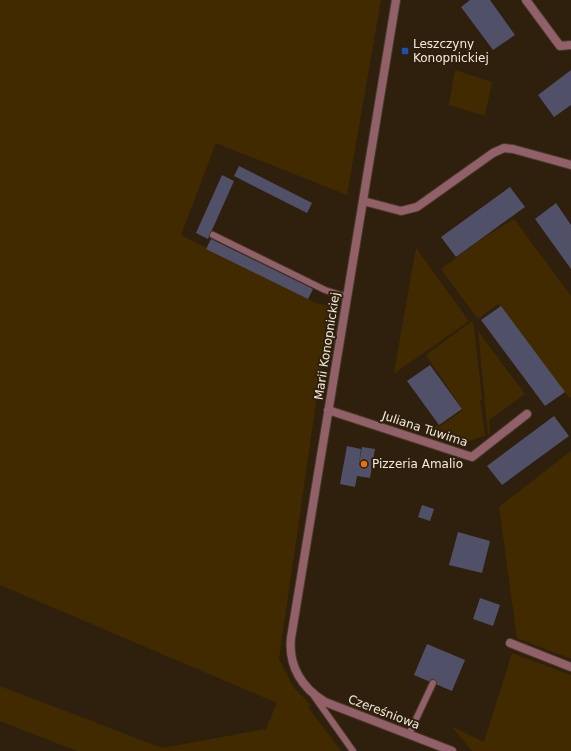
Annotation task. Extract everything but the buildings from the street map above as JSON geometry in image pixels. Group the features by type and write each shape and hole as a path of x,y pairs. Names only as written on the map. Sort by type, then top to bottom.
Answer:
{"street":[{"name":"Marii Konopnickiej","path":"309,690 294,667 290,648 396,0"},
{"path":"526,0 560,46 571,45"},
{"path":"363,201 401,211 418,207 493,153 504,148 513,149 571,165"},
{"name":"Juliana Tuwima","path":"328,410 472,457 527,414"},
{"path":"510,643 571,666"},
{"name":"Czereśniowa","path":"309,690 325,702 452,751"}],"lane":[{"path":"213,236 325,290 347,297"},
{"path":"409,734 433,684"},
{"path":"309,690 353,751"}],"shaded area":[{"path":"0,0 381,0 347,195 216,143 181,235 316,303 330,306 279,659 294,688 311,705 308,707 341,751 77,751 0,721 0,686 162,748 266,729 277,703 0,585"},
{"path":"455,70 492,82 485,116 449,105"},
{"path":"514,219 571,296 571,397 569,398 498,304 478,319 441,269 483,238"},
{"path":"416,248 469,321 395,373 394,372"},
{"path":"472,321 474,325 482,400 480,400 485,435 465,443 437,435 432,429 437,425 439,427 463,410 426,355"},
{"path":"478,331 525,394 489,420 490,434 488,434"},
{"path":"571,451 571,659 517,638 499,507"},
{"path":"512,653 571,675 571,751 472,751 451,726 484,742"}],"place":[{"name":"Leszczyny Konopnickiej","path":"405,51"},
{"name":"Pizzeria Amalio","path":"364,464"}]}
